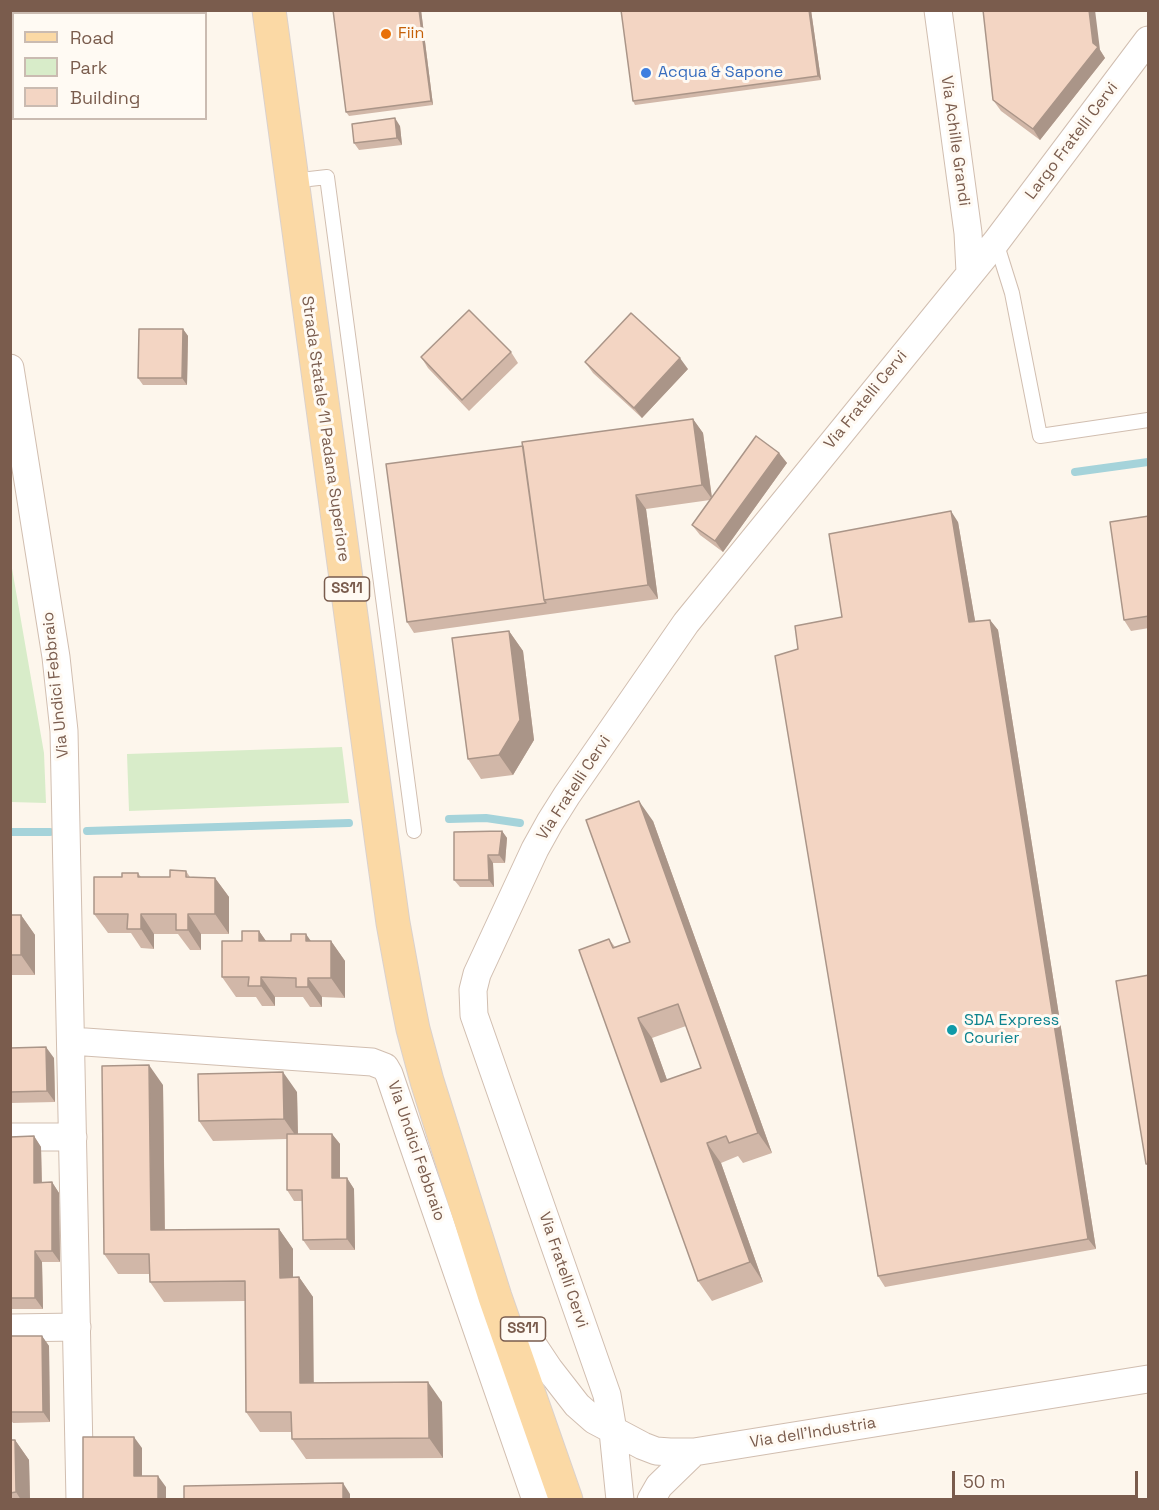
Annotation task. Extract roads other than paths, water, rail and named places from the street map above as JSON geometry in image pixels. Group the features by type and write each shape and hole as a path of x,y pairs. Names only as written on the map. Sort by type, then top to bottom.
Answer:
{"main road":[{"name":"Strada Statale 11 Padana Superiore","path":"269,10 393,924 407,1003 420,1056 495,1298 566,1500"},
{"name":"Strada Statale 11 Padana Superiore","path":"453,1163 509,1291 584,1500"}],"street":[{"name":"Via Achille Grandi","path":"938,10 968,233 970,272"},
{"name":"Largo Fratelli Cervi","path":"996,242 1149,40"},
{"name":"Via Fratelli Cervi","path":"620,1500 607,1395 474,1015 473,990 477,974 535,849 556,813 686,623 996,242"},
{"name":"Via Undici Febbraio","path":"10,368 63,714 80,1500"},
{"name":"Via Undici Febbraio","path":"71,1041 372,1062 385,1067 536,1500"},
{"path":"10,1137 73,1137"},
{"path":"10,1328 76,1327"},
{"name":"Via dell'Industria","path":"525,1333 577,1405 594,1420 643,1446 670,1452 694,1452 1149,1379"},
{"path":"651,1500 664,1480 694,1452"}],"lane":[{"path":"292,181 327,177 414,831"},
{"path":"996,242 1012,293 1040,436 1149,420"}],"waterway":[{"path":"1075,472 1148,462"},
{"path":"449,819 486,818 520,823"},
{"path":"87,831 349,823"},
{"path":"10,832 50,832"}],"place":[{"name":"Fiin","path":"386,34"},
{"name":"Acqua & Sapone","path":"646,73"},
{"name":"SDA Express Courier","path":"952,1030"}]}
